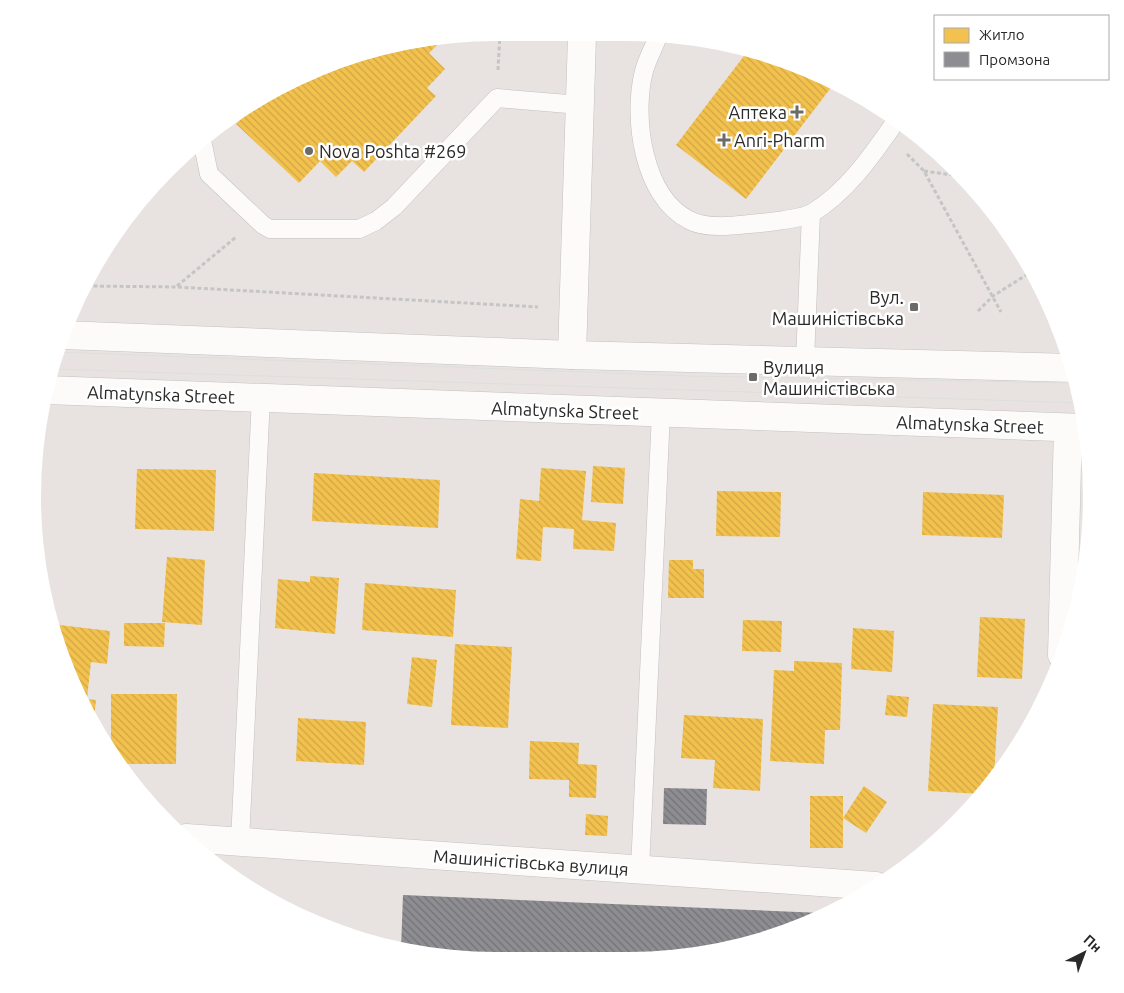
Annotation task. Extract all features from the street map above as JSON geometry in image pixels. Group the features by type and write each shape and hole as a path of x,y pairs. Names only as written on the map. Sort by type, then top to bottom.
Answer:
{"street":[{"path":"572,355 582,41"},
{"path":"71,335 572,355 1064,368"},
{"name":"Almatynska Street","path":"54,390 1076,428"},
{"path":"1064,626 1076,428"},
{"name":"Машиністівська вулиця","path":"196,839 864,885"}],"lane":[{"path":"655,42 644,71 639,110 649,167 655,186 671,208 691,221 724,227 770,222 811,214 841,190 868,160 891,127"},
{"path":"204,148 209,174 257,220 270,229 360,229 376,222 394,207 497,98 580,105"},
{"path":"806,361 811,214"},
{"path":"240,842 262,397"},
{"path":"640,869 662,413"}],"path":[{"path":"497,98 500,41"},
{"path":"891,127 924,171 1001,312"},
{"path":"924,171 948,174"},
{"path":"177,287 257,220"},
{"path":"978,311 993,296 1026,276"},
{"path":"93,286 177,287 538,307"}],"building: Житло":[{"path":"437,45 429,53 445,69 427,88 436,96 364,172 352,161 336,177 320,161 299,183 236,124 269,102 295,88 350,65 379,57"},
{"path":"743,57 774,65 830,89 746,199 676,145"},
{"path":"593,466 625,468 623,504 591,502"},
{"path":"541,468 586,471 582,520 616,523 614,551 573,549 574,529 543,527 541,561 516,559 520,499 539,501"},
{"path":"137,469 216,470 214,531 135,529"},
{"path":"314,473 440,480 438,528 312,521"},
{"path":"717,491 781,492 780,537 716,536"},
{"path":"923,492 1004,495 1002,538 922,535"},
{"path":"167,557 205,560 202,625 162,622"},
{"path":"669,560 693,560 693,569 704,569 704,598 668,598"},
{"path":"310,576 339,578 335,634 275,628 278,579 310,582"},
{"path":"365,583 456,590 453,637 362,630"},
{"path":"980,617 1025,619 1022,679 977,677"},
{"path":"743,620 782,621 781,652 742,651"},
{"path":"124,623 165,623 164,647 124,646"},
{"path":"60,625 110,631 107,664 91,662 87,696 65,643"},
{"path":"853,628 894,631 892,672 851,669"},
{"path":"455,644 512,647 508,728 451,725"},
{"path":"412,657 437,660 432,707 407,704"},
{"path":"794,661 842,663 840,730 825,730 824,764 770,761 774,670 794,671"},
{"path":"111,694 177,694 176,764 128,764 111,738"},
{"path":"887,695 909,697 907,717 885,715"},
{"path":"89,699 96,700 95,711"},
{"path":"933,704 998,707 995,766 973,793 928,791"},
{"path":"684,715 763,719 760,791 713,788 715,760 681,758"},
{"path":"298,718 366,722 364,765 296,761"},
{"path":"530,741 579,743 578,764 597,765 596,798 569,797 569,780 529,779"},
{"path":"864,786 887,802 866,833 843,818"},
{"path":"810,796 843,796 843,848 810,848"},
{"path":"586,814 608,816 607,836 585,835"}],"building: Промзона":[{"path":"664,788 707,789 706,825 663,824"},
{"path":"403,895 812,913 774,928 745,936 687,948 657,951 467,951 401,941"}],"tram line":[{"path":"64,352 689,376 1068,383"},
{"path":"60,369 1073,403"}],"place":[{"name":"Аптека","path":"797,112"},
{"name":"Anri-Pharm","path":"724,140"},
{"name":"Nova Poshta #269","path":"309,151"},
{"name":"Вул. Машиністівська","path":"914,307"},
{"name":"Вулиця Машиністівська","path":"753,377"}]}
